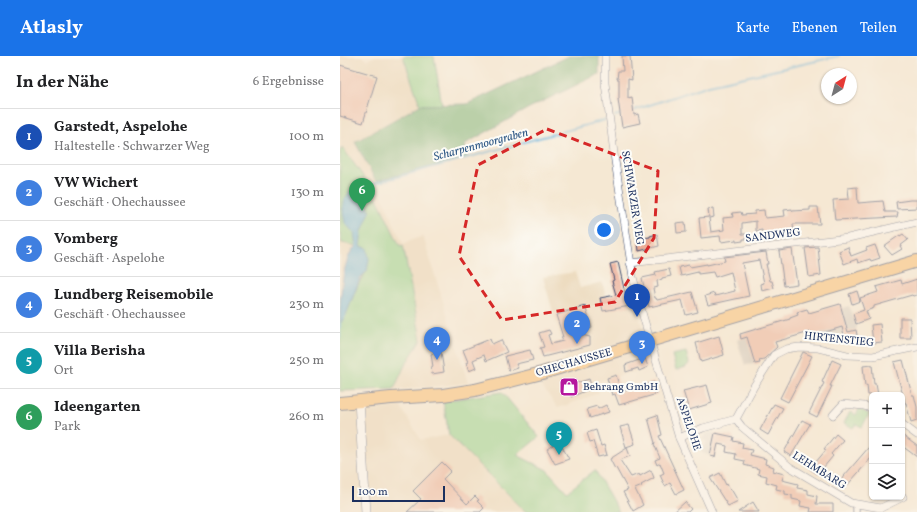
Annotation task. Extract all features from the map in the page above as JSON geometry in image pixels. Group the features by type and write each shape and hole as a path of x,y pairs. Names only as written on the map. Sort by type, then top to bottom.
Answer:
{"main road":[{"name":"OHECHAUSSEE","path":"340,403 443,395 474,390 542,373 917,261"}],"street":[{"name":"SCHWARZER WEG","path":"605,56 605,83 630,263 650,341"},
{"name":"SANDWEG","path":"630,263 848,238 917,222"},
{"name":"ASPELOHE","path":"650,341 679,438 712,512"},
{"name":"HIRTENSTIEG","path":"736,419 754,386 774,355 786,349 799,347 818,348 847,355 873,356 917,347"},
{"path":"359,401 366,512"},
{"path":"833,415 843,404 869,407"},
{"path":"679,438 703,428 736,419"},
{"name":"LEHMBARG","path":"736,419 753,437 790,467 851,503 881,508 897,500"},
{"path":"905,426 917,435"},
{"path":"856,504 856,512"}],"highlighted area":[{"path":"547,129 658,171 654,238 615,302 502,320 459,256 478,165"}],"shaded area":[{"path":"340,56 362,56 367,60 375,56 403,56 420,105 355,143 377,184 403,244 423,236 468,383 396,390 340,392"},
{"path":"575,272 580,288 602,282 606,296 632,290 653,367 595,382 599,393 558,408 538,381 566,357 543,277"},
{"path":"849,306 857,326 856,330 833,336 830,346 821,343 821,333 818,324 749,345 755,364 745,365 737,340"},
{"path":"399,404 421,440 449,435 526,512 340,512 340,411"},
{"path":"708,432 715,433 710,456 700,452 707,442 702,439"}],"green space":[{"path":"403,56 434,56 442,105 420,105"},
{"path":"569,56 599,56 599,74 529,108 465,144 467,157 376,181 355,142 420,105 467,104"},
{"path":"342,147 373,190 400,246 403,245 421,340 405,365 394,389 340,391 340,324 359,283 367,271 366,248 342,243 340,233 340,152"},
{"path":"686,352 689,363 686,367 676,370 672,355"},
{"path":"502,392 539,437 517,455 547,470 567,492 595,470 619,512 526,512 449,435 443,401"},
{"path":"859,409 869,414 862,427 856,424 853,428 844,423 850,412 856,415"}],"water":[{"path":"358,187 363,190 370,212 362,231 360,246 367,248 369,259 367,271 360,278 346,315 340,324 341,294 344,271 351,252 356,246 354,233 345,223 343,202 352,188"}],"building":[{"path":"622,56 630,56 632,80 628,79 628,98 632,97 634,115 638,114 640,123 622,127 618,99 619,79 617,79 618,71 623,71"},
{"path":"340,65 377,76 363,123 340,116"},
{"path":"857,187 858,203 883,201 885,212 898,212 897,217 835,220 833,200 849,199 848,188"},
{"path":"917,200 917,208 897,209 896,202"},
{"path":"810,207 818,207 820,224 793,224 794,233 769,236 769,241 763,242 762,230 756,231 756,221 742,223 742,234 746,234 746,239 743,239 743,241 736,242 736,240 721,242 720,236 701,238 699,218 709,217 708,209 713,208 714,217 709,218 711,232 724,230 723,218 733,217 732,213 741,212 742,215 755,214 755,211 764,210 765,218 785,216 784,210 810,210"},
{"path":"685,222 686,232 677,233 676,223"},
{"path":"657,234 659,246 639,251 638,241"},
{"path":"903,234 908,240 900,246 902,249 892,255 884,246"},
{"path":"875,245 880,258 871,261 870,259 858,263 857,259 844,264 839,251 848,247 851,256 867,250 866,248"},
{"path":"818,247 821,275 809,277 805,248"},
{"path":"792,249 797,284 784,286 779,251"},
{"path":"766,252 768,264 766,264 770,281 772,281 774,288 762,291 761,284 764,283 759,260 742,263 749,296 708,305 705,296 714,293 715,296 735,291 731,272 715,277 713,272 698,274 698,272 681,276 679,267 689,265 690,267 707,265 725,261 724,257"},
{"path":"618,262 625,293 627,293 630,306 603,311 600,298 616,295 612,281 614,280 610,264"},
{"path":"669,269 671,276 657,281 658,287 653,288 655,298 657,300 692,292 698,312 686,315 682,300 649,307 642,278 656,275 655,272"},
{"path":"917,279 917,295 912,295 874,306 874,308 866,311 869,319 856,324 853,314 864,310 860,298 878,292 876,287 901,280 902,284"},
{"path":"857,291 860,301 852,304 849,294"},
{"path":"840,304 848,332 856,330 857,335 845,339 842,327 812,336 810,332 775,342 777,347 764,359 759,360 760,363 755,364 747,337 741,339 740,334 790,319 798,315 797,312 807,309 809,313"},
{"path":"585,306 592,328 574,333 590,337 590,345 543,357 540,348 544,347 539,333 549,330 551,334 548,335 551,344 563,341 556,315"},
{"path":"900,318 910,318 911,338 900,338"},
{"path":"880,324 882,342 873,343 871,325"},
{"path":"719,336 724,355 701,362 696,343"},
{"path":"490,339 492,344 501,340 507,352 486,361 484,355 473,360 476,368 469,371 466,363 468,362 463,350"},
{"path":"530,350 533,360 516,364 518,368 509,371 505,356"},
{"path":"441,352 444,372 432,374 431,367 433,367 431,354"},
{"path":"803,352 812,356 788,402 780,398"},
{"path":"645,358 648,367 639,371 638,368 626,372 625,365"},
{"path":"832,360 841,364 817,417 809,413 824,383 822,382"},
{"path":"903,360 912,395 914,395 917,407 917,420 911,422 905,403 905,392 902,392 894,362"},
{"path":"872,365 874,384 876,384 877,392 869,392 868,395 867,385 865,386 863,366"},
{"path":"616,375 621,392 654,382 657,394 619,405 615,394 612,395 607,378"},
{"path":"589,379 592,388 571,397 568,386"},
{"path":"707,385 712,403 689,410 683,391"},
{"path":"774,404 783,408 768,435 760,430"},
{"path":"606,405 609,412 590,418 587,409 597,406 598,409"},
{"path":"657,415 662,435 659,436 684,490 676,494 670,483 665,486 660,475 664,473 660,463 657,465 655,460 660,458 654,444 648,418"},
{"path":"802,420 810,424 791,456 784,452"},
{"path":"629,425 635,444 626,447 620,427"},
{"path":"596,430 601,446 604,445 607,455 598,457 593,441 590,442 587,433"},
{"path":"715,433 734,437 733,441 743,443 742,448 752,450 750,455 766,459 765,464 774,467 773,471 784,474 782,480 798,484 797,488 808,490 808,494 817,496 816,504 833,504 833,512 810,512 811,508 800,506 801,501 792,499 792,495 785,494 785,491 776,489 777,485 766,482 767,476 758,474 759,469 744,465 745,461 735,459 736,454 726,452 727,446 718,444 715,457 710,456"},
{"path":"836,434 843,440 831,454 833,456 818,474 810,469 826,450 824,449"},
{"path":"905,437 917,446 917,457 905,448"},
{"path":"559,441 569,459 555,464 547,449"},
{"path":"869,447 869,460 844,489 838,483"},
{"path":"627,448 630,456 620,460 631,477 639,474 640,476 651,470 654,478 635,489 643,505 633,511 623,492 628,490 610,459"},
{"path":"442,462 451,471 443,479 467,504 475,496 479,500 477,501 484,508 480,512 407,512 421,499 413,491"},
{"path":"720,473 726,485 727,484 730,490 731,489 738,501 728,506 710,478"},
{"path":"685,502 691,509 688,512 674,512"},
{"path":"753,502 759,512 738,512"}],"waterway":[{"name":"Scharpenmoorgraben","path":"632,111 709,85 839,56"},
{"name":"Scharpenmoorgraben","path":"615,116 622,114"},
{"name":"Scharpenmoorgraben","path":"363,191 375,183 605,120"},
{"name":"Scharpenmoorgraben","path":"340,323 340,337"}],"place":[{"name":"Ideengarten","path":"362,211"},
{"name":"Garstedt, Aspelohe","path":"637,317"},
{"name":"VW Wichert","path":"577,344"},
{"name":"Lundberg Reisemobile","path":"437,360"},
{"name":"Vomberg","path":"642,364"},
{"name":"Behrang GmbH","path":"569,387"},
{"name":"Villa Berisha","path":"559,455"}]}
